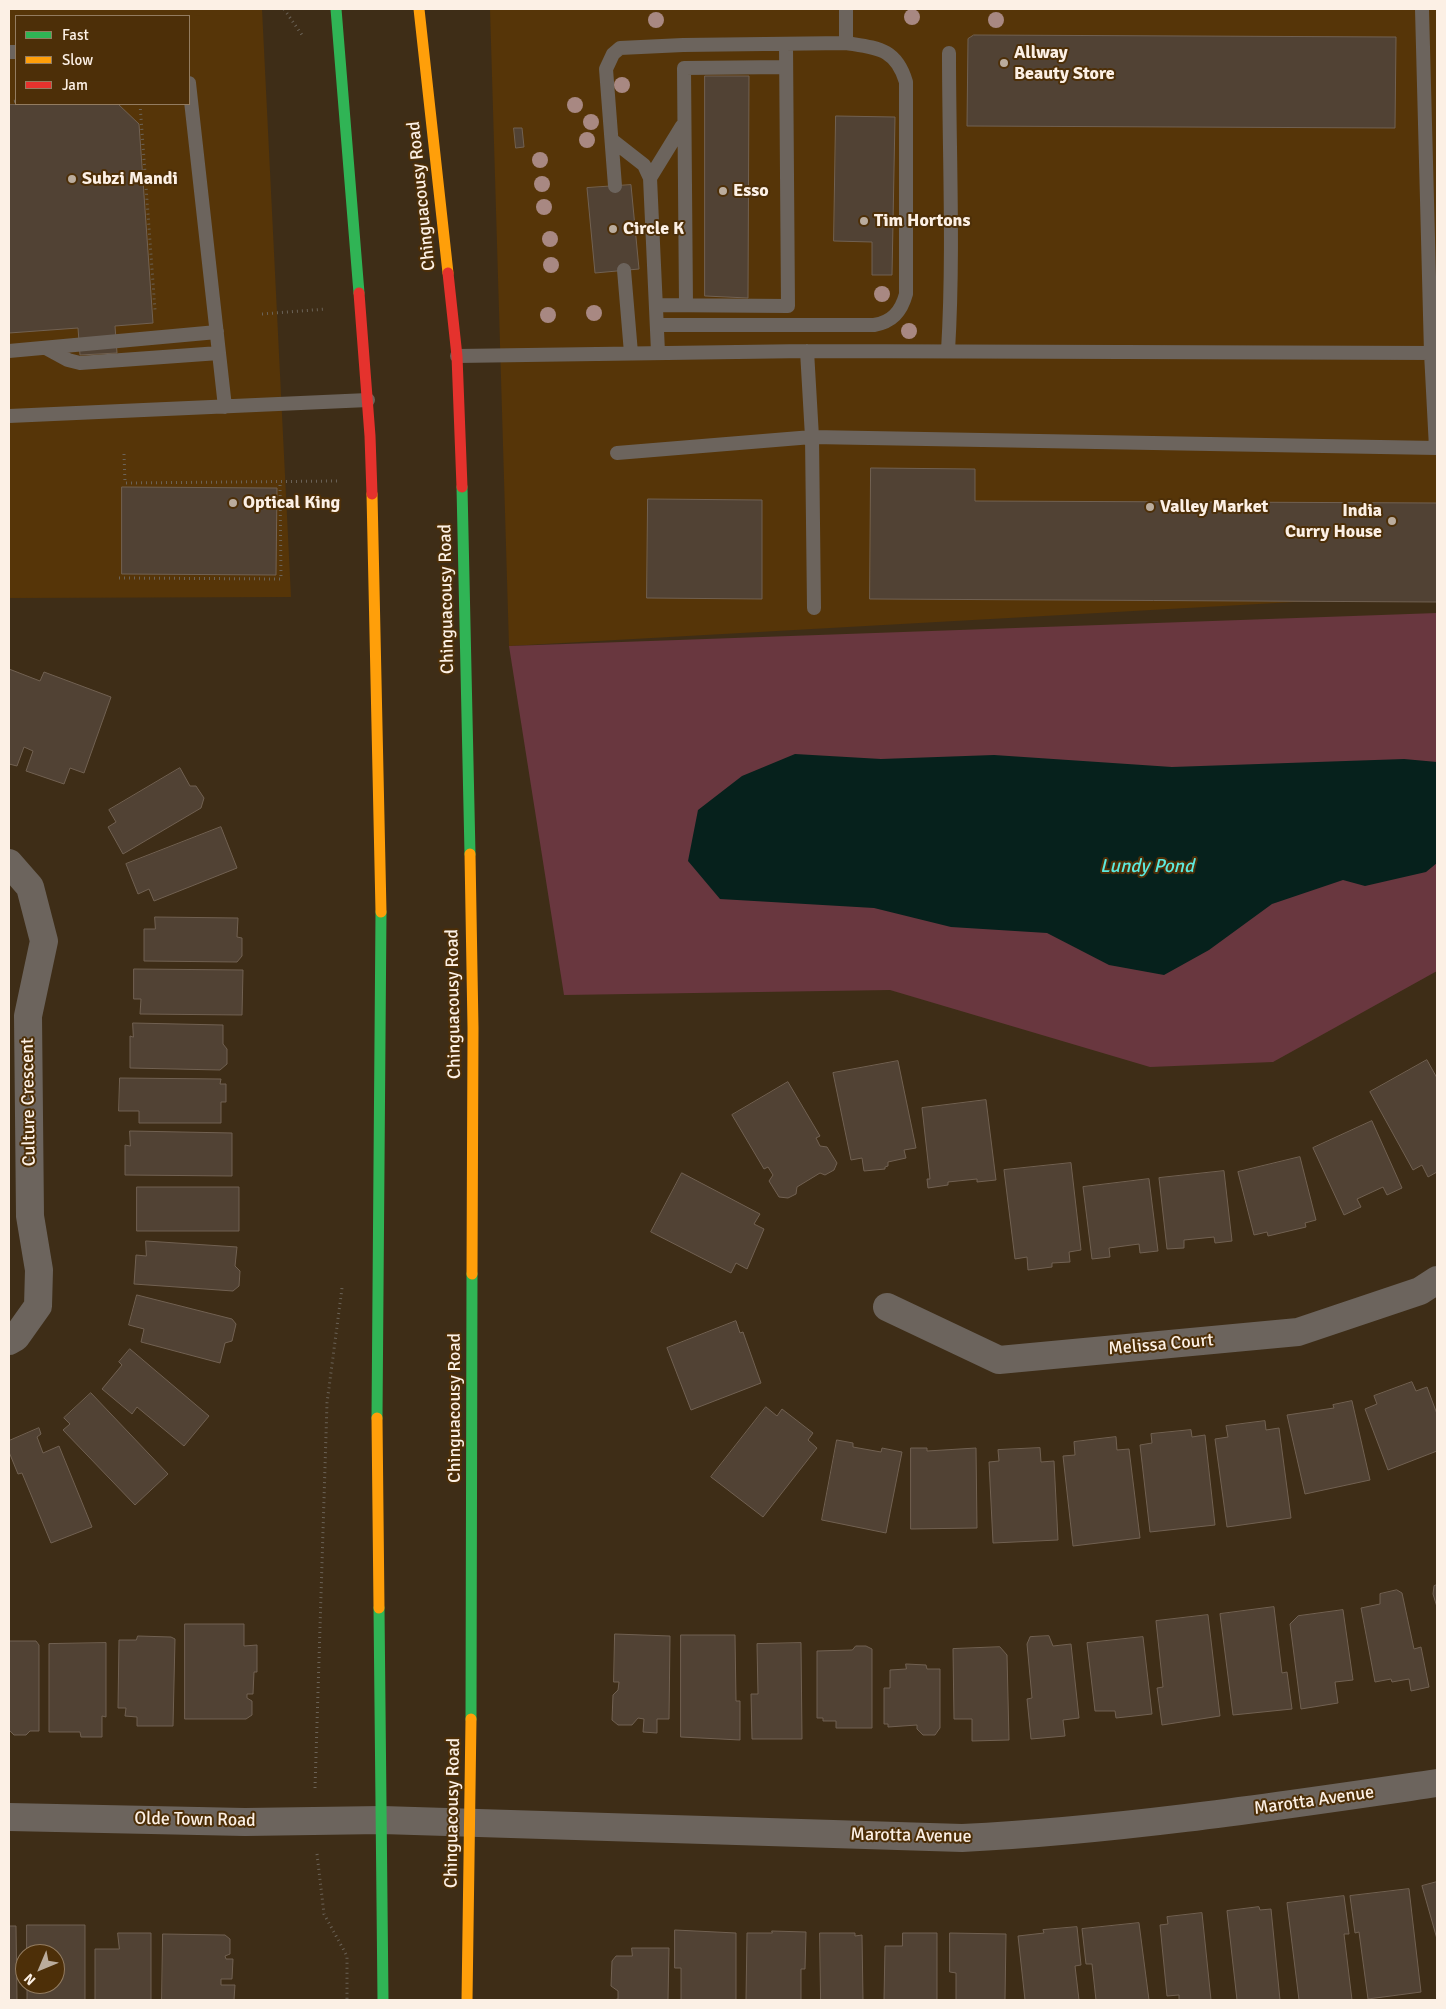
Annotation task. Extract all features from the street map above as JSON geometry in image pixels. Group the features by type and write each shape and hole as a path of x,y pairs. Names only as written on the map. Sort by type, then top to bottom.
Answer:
{"main road":[{"path":"336,9 368,400 381,856 377,1418 383,2000"},
{"name":"Chinguacousy Road","path":"420,9 457,356 463,522 473,1028 471,1824 467,2000"}],"street":[{"name":"Culture Crescent","path":"9,863 30,887 44,941 28,1016 30,1216 39,1270 38,1306 16,1336 9,1341"},
{"name":"Melissa Court","path":"887,1307 999,1360 1298,1332 1420,1291 1437,1280"},
{"name":"Marotta Avenue","path":"382,1820 962,1838 1036,1834 1252,1810 1437,1783"},
{"name":"Olde Town Road","path":"9,1817 245,1822 382,1820"}],"lane":[{"path":"846,9 846,43"},
{"path":"617,453 812,437 1437,448 1422,9"},
{"path":"616,186 606,68 613,54 620,48 682,45 846,43 880,49 890,54 899,63 906,82 906,294 900,309 890,320 874,325 657,325"},
{"path":"656,305 788,306 786,45"},
{"path":"948,351 952,281 949,191 949,53"},
{"path":"686,305 684,68 786,67"},
{"path":"190,92 225,407"},
{"path":"650,178 679,134 683,123"},
{"path":"612,140 644,165 650,178 658,352"},
{"path":"624,270 631,353"},
{"path":"9,351 217,332"},
{"path":"45,348 68,360 80,363 219,353"},
{"path":"457,356 807,351 1434,353"},
{"path":"807,351 812,437 814,608"},
{"path":"9,416 368,400"}],"path":[{"path":"284,9 302,33 303,43"},
{"path":"140,105 156,311"},
{"path":"262,314 330,309"},
{"path":"124,454 125,482 340,480"},
{"path":"119,578 281,579 280,482"},
{"path":"342,1287 327,1403 314,1821 324,1914 347,1956 347,2000"}],"shaded area":[{"path":"9,9 262,9 291,597 9,598"},
{"path":"490,9 1437,9 1437,594 509,646"},
{"path":"1437,613 1437,971 1273,1062 1150,1067 890,990 564,995 509,646"}],"water":[{"name":"Lundy Pond","path":"795,754 881,759 994,755 1172,767 1404,759 1437,762 1437,863 1426,872 1365,886 1343,880 1272,904 1209,950 1164,975 1109,965 1047,933 951,927 874,908 720,899 688,861 698,810 742,776"}],"building":[{"path":"974,35 1396,37 1395,128 967,126 968,39"},
{"path":"705,76 749,76 748,298 705,296"},
{"path":"9,105 119,105 139,124 153,323 115,326 117,353 80,355 78,328 9,333"},
{"path":"836,116 895,117 892,275 872,275 872,242 834,241"},
{"path":"514,128 522,128 524,147 516,148"},
{"name":"Circle K","path":"631,185 639,269 595,273 587,188"},
{"path":"871,468 975,469 975,501 1437,503 1437,602 870,599"},
{"path":"122,487 277,488 276,575 122,574"},
{"path":"648,499 762,500 762,599 647,598"},
{"path":"9,669 40,681 44,672 111,697 84,773 70,768 64,784 26,771 33,751 24,747 17,766 9,764"},
{"path":"180,768 190,786 196,786 204,798 201,808 123,854 108,827 116,822 109,810"},
{"path":"221,827 237,868 154,901 149,889 138,894 126,864"},
{"path":"155,917 238,918 237,937 242,938 242,956 237,962 144,961 144,929 155,929"},
{"path":"134,969 243,970 242,1015 140,1014 141,999 134,999"},
{"path":"133,1023 223,1025 223,1044 227,1049 227,1064 220,1070 130,1068 130,1036 133,1037"},
{"path":"1427,1060 1437,1078 1437,1172 1428,1177 1422,1165 1413,1170 1370,1092"},
{"path":"898,1061 916,1148 904,1150 906,1158 888,1162 888,1166 885,1169 864,1171 862,1158 851,1160 833,1073"},
{"path":"120,1078 221,1079 220,1084 226,1084 226,1102 221,1102 221,1123 139,1123 139,1111 119,1111"},
{"path":"788,1082 820,1136 816,1138 820,1146 827,1147 837,1163 834,1170 825,1175 820,1173 797,1187 796,1194 788,1198 779,1197 769,1181 773,1175 768,1167 764,1169 732,1115"},
{"path":"986,1100 996,1180 977,1182 977,1179 948,1182 948,1185 928,1188 927,1179 930,1179 922,1108"},
{"path":"1372,1121 1402,1188 1387,1195 1383,1187 1357,1199 1361,1207 1344,1215 1313,1148"},
{"path":"130,1131 232,1133 232,1176 125,1175 125,1145 130,1146"},
{"path":"1300,1157 1316,1220 1305,1223 1306,1227 1268,1236 1267,1232 1254,1235 1238,1172"},
{"path":"1071,1163 1081,1250 1069,1252 1070,1262 1052,1263 1052,1267 1028,1270 1027,1257 1015,1259 1004,1170"},
{"path":"1224,1171 1232,1241 1215,1243 1214,1237 1184,1240 1184,1248 1167,1249 1159,1178"},
{"path":"682,1173 760,1214 754,1224 764,1229 747,1269 736,1263 731,1273 651,1232"},
{"path":"1149,1179 1158,1251 1140,1253 1139,1244 1109,1248 1110,1257 1092,1259 1083,1187"},
{"path":"137,1187 239,1187 239,1231 137,1231"},
{"path":"146,1241 237,1247 235,1266 240,1271 239,1286 233,1291 134,1284 136,1255 146,1256"},
{"path":"137,1295 232,1319 236,1324 232,1341 225,1343 220,1363 141,1342 144,1329 129,1325"},
{"path":"736,1321 740,1333 743,1332 761,1383 691,1410 667,1348"},
{"path":"130,1349 209,1416 184,1446 137,1407 132,1414 102,1389 122,1365 119,1362"},
{"path":"1412,1382 1416,1391 1427,1387 1437,1414 1437,1451 1388,1470 1365,1409 1377,1404 1374,1396"},
{"path":"91,1393 168,1474 135,1505 63,1430 70,1424 64,1418"},
{"path":"1352,1401 1370,1480 1305,1494 1287,1415 1334,1408 1333,1405"},
{"path":"766,1407 777,1416 782,1409 813,1433 808,1440 817,1448 763,1517 711,1477"},
{"path":"1265,1421 1266,1430 1279,1428 1291,1518 1227,1527 1215,1439 1228,1437 1226,1426"},
{"path":"39,1428 41,1434 37,1437 43,1453 59,1446 92,1527 51,1543 22,1473 18,1474 9,1452 9,1441"},
{"path":"1191,1430 1192,1437 1205,1435 1215,1525 1150,1532 1140,1445 1152,1443 1151,1434"},
{"path":"1116,1437 1117,1450 1129,1449 1140,1538 1073,1546 1063,1456 1075,1455 1074,1442"},
{"path":"837,1440 853,1443 853,1447 881,1452 882,1448 902,1452 886,1533 822,1520"},
{"path":"911,1448 927,1448 927,1451 976,1448 977,1528 911,1529"},
{"path":"1040,1448 1041,1462 1054,1461 1058,1540 993,1543 989,1462 999,1461 998,1450"},
{"path":"1437,1585 1437,1607 1433,1594 1434,1586"},
{"path":"1397,1590 1402,1593 1414,1649 1421,1647 1429,1687 1411,1691 1409,1679 1392,1682 1391,1679 1375,1682 1361,1608 1380,1604 1380,1594"},
{"path":"1274,1607 1282,1673 1287,1672 1292,1709 1233,1715 1220,1614"},
{"path":"1343,1610 1353,1680 1335,1682 1338,1703 1301,1709 1290,1624 1298,1616"},
{"path":"1208,1615 1220,1716 1162,1725 1157,1688 1163,1687 1156,1621"},
{"path":"185,1624 244,1624 244,1646 257,1645 257,1672 254,1672 253,1694 247,1694 247,1698 252,1701 252,1715 246,1719 185,1719"},
{"path":"615,1634 670,1636 669,1719 657,1719 657,1733 643,1732 644,1719 638,1718 632,1725 618,1725 612,1720 613,1695 618,1690 619,1682 614,1682"},
{"path":"681,1635 735,1635 736,1701 740,1701 740,1740 681,1737"},
{"path":"138,1636 171,1637 175,1639 173,1726 137,1726 137,1717 125,1716 126,1708 118,1708 119,1640 136,1640"},
{"path":"1049,1636 1053,1646 1071,1644 1079,1718 1063,1720 1065,1736 1031,1739 1027,1699 1032,1698 1027,1644 1030,1637"},
{"path":"1143,1637 1152,1714 1116,1718 1115,1711 1095,1711 1087,1643"},
{"path":"9,1641 36,1641 39,1645 39,1731 30,1731 26,1735 14,1735 9,1730"},
{"path":"106,1643 106,1717 102,1716 102,1737 81,1737 80,1732 49,1732 49,1644"},
{"path":"801,1643 802,1739 752,1739 751,1694 758,1694 757,1644"},
{"path":"856,1646 866,1646 872,1649 872,1728 836,1728 836,1721 823,1721 823,1718 817,1718 817,1651 852,1650"},
{"path":"1000,1647 1007,1655 1009,1740 972,1741 972,1719 954,1719 953,1649"},
{"path":"906,1664 926,1665 927,1669 940,1669 940,1728 935,1735 923,1735 917,1729 917,1725 888,1727 888,1724 884,1724 884,1688 890,1688 890,1670 906,1669"},
{"path":"1437,1882 1437,1939 1422,1886"},
{"path":"1409,1889 1421,1992 1368,1999 1359,1932 1355,1933 1350,1896"},
{"path":"1344,1896 1349,1934 1344,1934 1352,2000 1299,2000 1287,1903"},
{"path":"1259,1907 1260,1910 1271,1909 1280,2000 1237,2000 1227,1911"},
{"path":"1202,1913 1211,2000 1179,2000 1179,1995 1167,1996 1160,1925 1168,1924 1167,1917"},
{"path":"1139,1923 1149,2000 1096,2000 1092,1964 1086,1964 1082,1929"},
{"path":"27,1925 85,1925 85,2000 27,2000 27,1994 65,1994 65,1944 27,1944"},
{"path":"9,1926 16,1926 15,1994 17,1994 17,2000 9,2000"},
{"path":"1077,1927 1081,1965 1075,1966 1079,2000 1025,2000 1018,1936 1044,1933 1043,1930"},
{"path":"675,1930 736,1933 736,2000 681,2000 681,1968 675,1968"},
{"path":"772,1931 806,1932 805,1969 801,1969 801,2000 746,2000 747,1933 772,1933"},
{"path":"118,1933 151,1933 151,2000 95,2000 95,1949 119,1949"},
{"path":"820,1933 855,1933 855,1936 862,1935 863,2000 821,2000"},
{"path":"903,1933 937,1933 937,2000 884,2000 885,1946 902,1946"},
{"path":"950,1933 1006,1934 1005,2000 956,2000 956,1973 950,1972"},
{"path":"163,1934 225,1935 230,1939 230,1954 225,1956 226,1959 233,1959 232,1979 221,1979 221,1985 235,1985 234,2000 162,2000"},
{"path":"632,1948 669,1948 668,2000 613,2000 618,1999 618,1991 611,1986 612,1961 616,1956 632,1956"}],"traffic: fast":[{"path":"336,9 359,293"},
{"path":"462,487 470,854"},
{"path":"377,1418 381,912"},
{"path":"471,1719 472,1274"},
{"path":"379,1608 383,2000"}],"traffic: slow":[{"path":"419,9 448,273"},
{"path":"372,494 381,912"},
{"path":"470,854 473,1028 472,1274"},
{"path":"377,1418 379,1608"},
{"path":"467,2000 471,1719"}],"traffic: jam":[{"path":"448,273 457,356 462,487"},
{"path":"359,293 370,436 372,494"}],"place":[{"name":"Allway Beauty Store","path":"1004,63"},
{"name":"Subzi Mandi","path":"72,179"},
{"name":"Esso","path":"723,191"},
{"name":"Tim Hortons","path":"864,221"},
{"name":"Circle K","path":"613,229"},
{"name":"Optical King","path":"233,503"},
{"name":"Valley Market","path":"1150,507"},
{"name":"India Curry House","path":"1392,521"}]}
